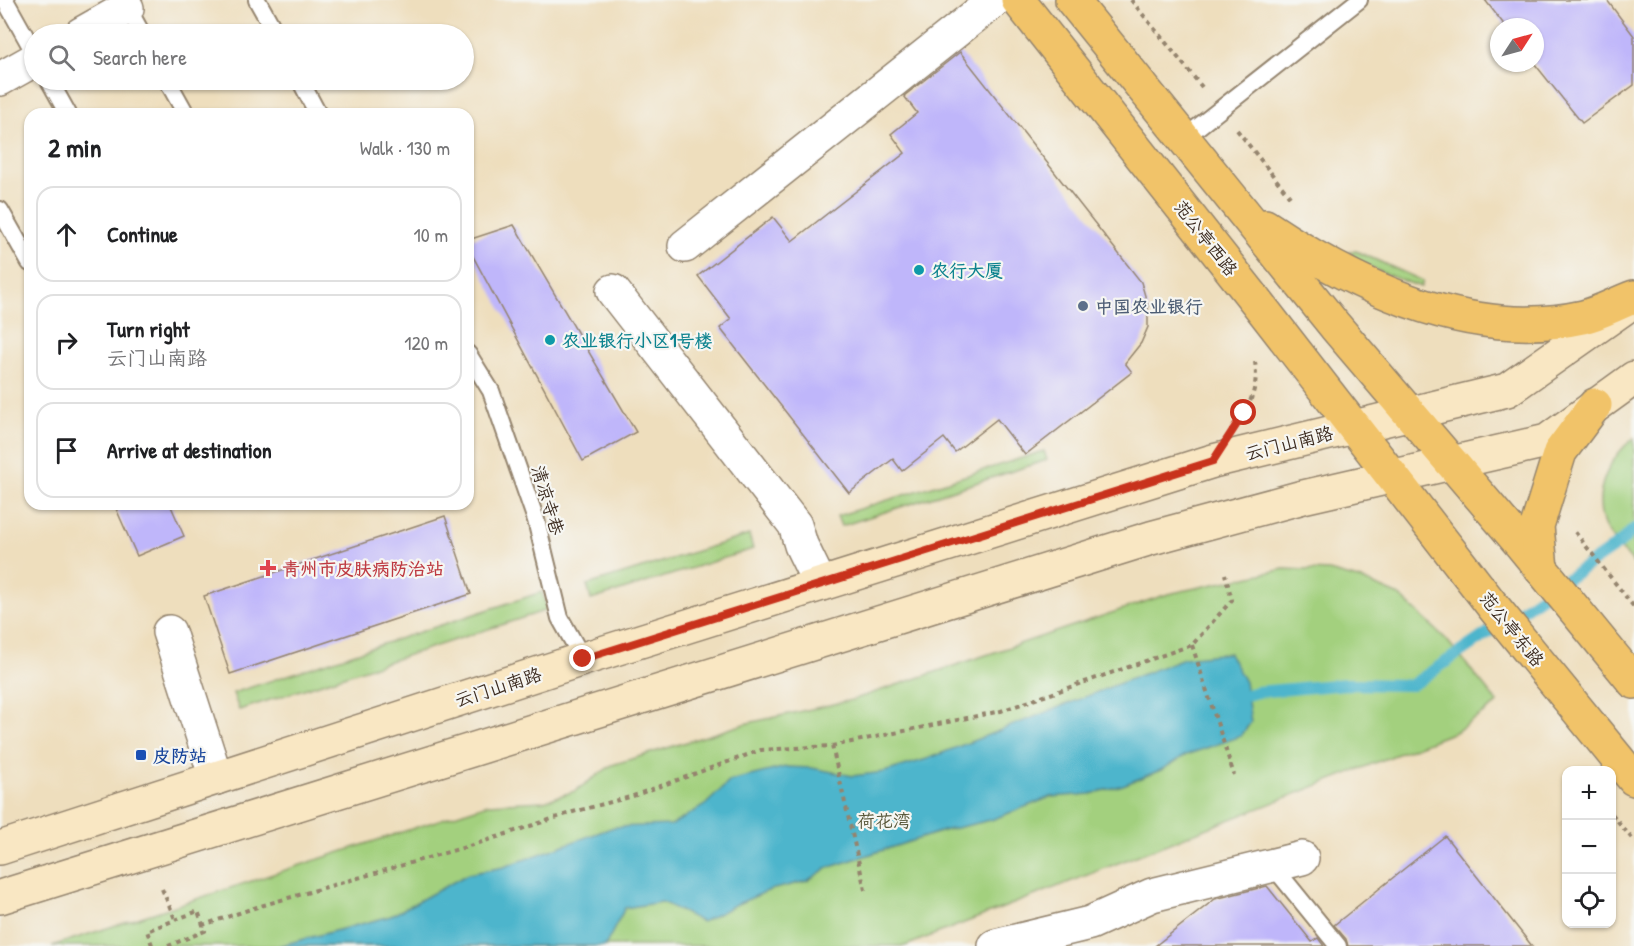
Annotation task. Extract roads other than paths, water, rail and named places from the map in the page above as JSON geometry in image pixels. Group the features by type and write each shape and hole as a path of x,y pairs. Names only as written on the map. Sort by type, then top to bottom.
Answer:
{"main road":[{"name":"范公亭西路","path":"1018,0 1392,476"},
{"path":"1072,0 1335,326 1634,682"},
{"path":"1245,212 1288,241 1374,288 1462,316 1514,322 1544,322 1584,317 1634,299"},
{"name":"云门山南路","path":"0,848 583,659 1213,461 1507,390 1634,299"},
{"path":"0,897 1151,538 1303,497 1546,441 1634,378"},
{"path":"1541,569 1537,526 1560,452 1595,405"},
{"name":"范公亭东路","path":"1392,476 1492,605 1634,779"},
{"path":"216,778 230,825"}],"street":[{"path":"686,246 995,0"},
{"path":"106,24 131,14"},
{"path":"0,80 24,66"},
{"path":"613,291 795,525 801,545 820,584"},
{"path":"169,632 216,778"},
{"path":"995,946 1077,932 1090,923 1152,895 1288,862"}],"lane":[{"path":"5,0 24,34"},
{"path":"257,0 270,24"},
{"path":"1184,138 1359,0"},
{"path":"55,90 65,108"},
{"path":"173,90 183,108"},
{"path":"305,90 315,108"},
{"path":"0,210 24,252"},
{"name":"清凉寺巷","path":"474,364 491,391 536,520 560,618 583,659"},
{"path":"1288,862 1338,946"}],"water":[{"path":"1229,653 1245,682 1251,722 1241,736 1186,755 1161,770 1123,785 1091,794 1051,797 991,820 943,831 827,868 807,881 770,890 702,922 662,902 625,908 605,946 278,946 391,916 468,874 504,867 614,827 672,825 705,805 730,781 786,767 812,768 853,776 884,772 927,759 1184,658"}],"waterway":[{"path":"1233,699 1257,692 1346,684 1412,685 1620,543 1634,529"}],"place":[{"name":"农行大厦","path":"919,270"},
{"name":"中国农业银行","path":"1083,306"},
{"name":"农业银行小区1号楼","path":"550,340"},
{"name":"青州市皮肤病防治站","path":"268,568"},
{"name":"皮防站","path":"141,755"}],"park label":[{"name":"荷花湾","path":"884,820"}]}
